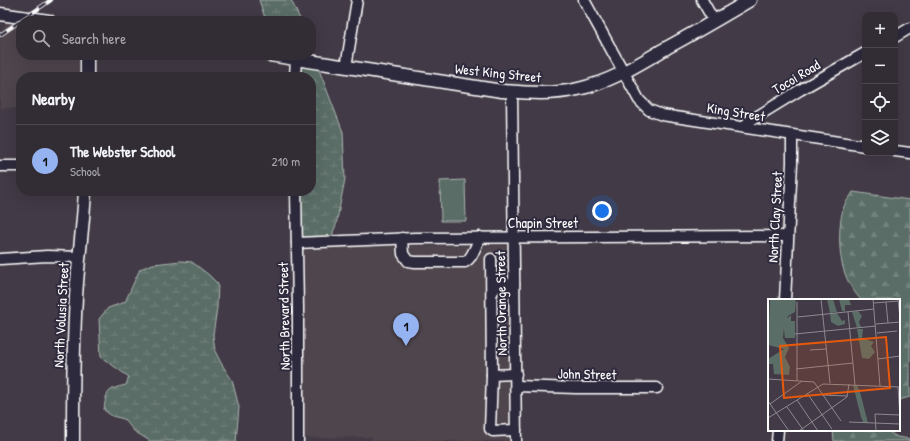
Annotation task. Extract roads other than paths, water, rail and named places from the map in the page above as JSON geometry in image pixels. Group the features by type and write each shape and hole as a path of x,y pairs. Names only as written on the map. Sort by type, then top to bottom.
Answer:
{"main road":[{"name":"West King Street","path":"302,60 512,92 529,93 568,91 596,84 624,74 750,0"},
{"path":"0,14 16,17"},
{"path":"87,60 87,72"},
{"name":"North Volusia Street","path":"73,441 73,359 76,296 85,196"}],"street":[{"path":"346,67 357,0"},
{"name":"King Street","path":"584,0 639,100 649,110 655,113 862,146"},
{"path":"702,0 714,21"},
{"path":"898,35 910,28"},
{"name":"Tocoi Road","path":"745,128 748,122 862,55"},
{"path":"296,60 296,72"},
{"name":"North Orange Street","path":"512,92 516,441"},
{"name":"North Clay Street","path":"785,299 792,135"},
{"path":"898,151 910,153"},
{"path":"0,166 16,166"},
{"name":"North Brevard Street","path":"296,196 298,441"},
{"name":"Chapin Street","path":"297,242 514,236 538,238 788,236"},
{"path":"402,238 404,258 408,261 465,262 469,261 480,237"},
{"path":"0,259 47,256 80,257"},
{"path":"491,259 492,374 490,429 493,431 516,430"},
{"path":"492,293 498,285 514,284"},
{"path":"492,374 516,374"},
{"name":"John Street","path":"516,386 657,388"},
{"path":"777,441 778,431"}],"railway":[{"path":"28,16 51,0"},
{"path":"0,35 16,24"}],"place":[{"name":"The Webster School","path":"406,346"}]}
